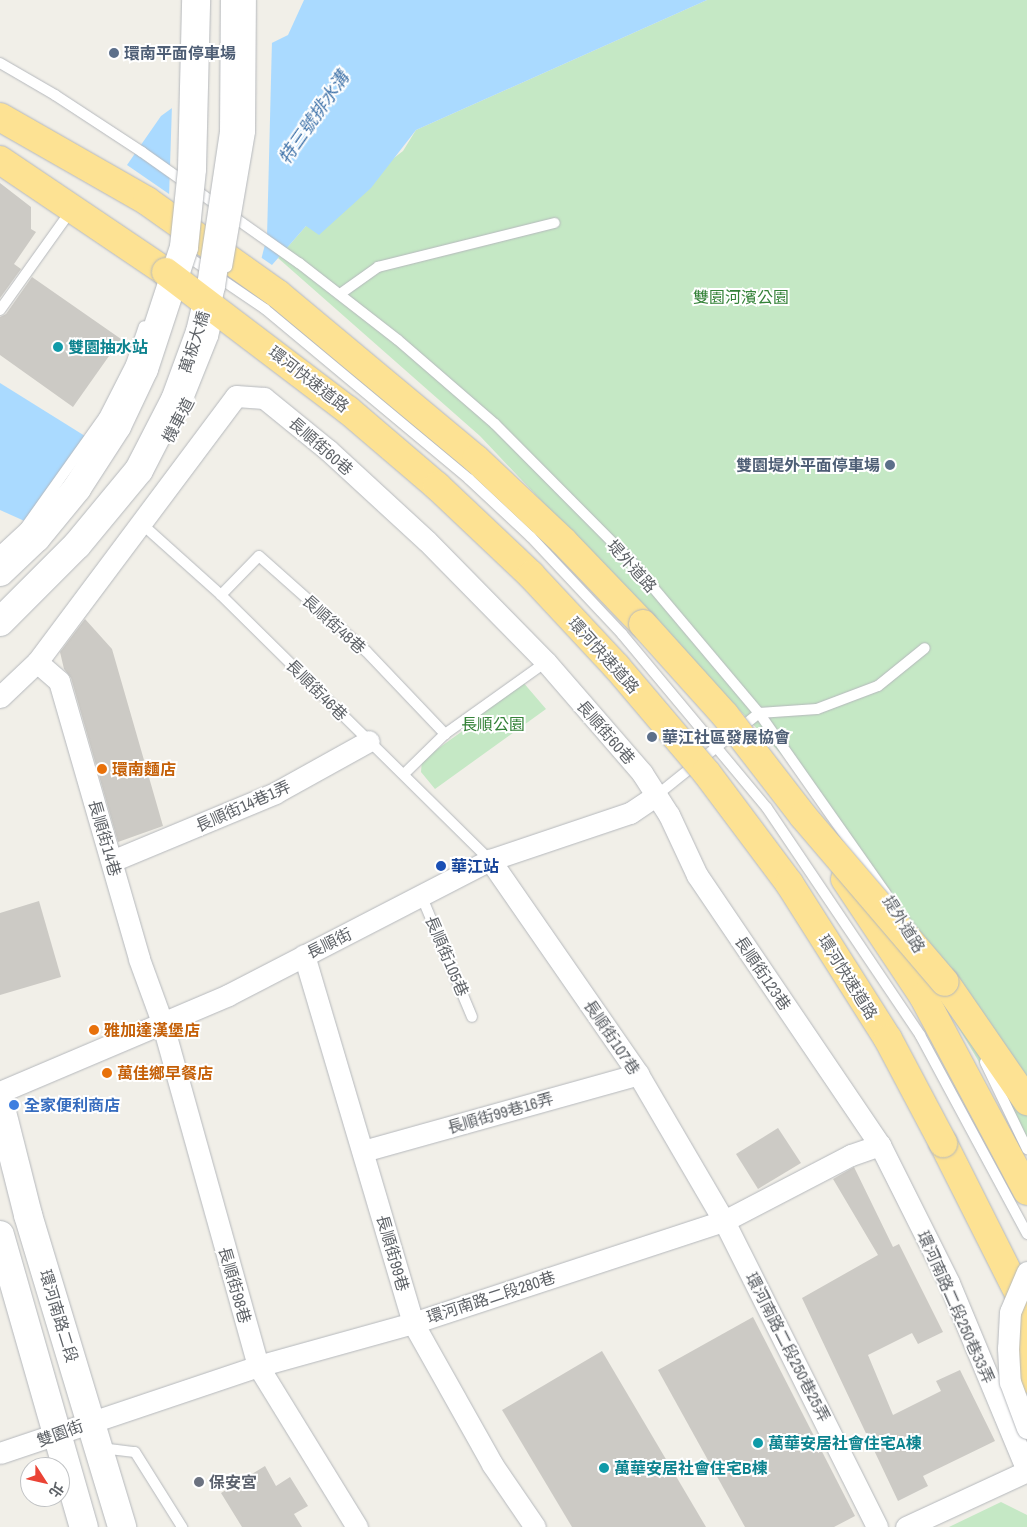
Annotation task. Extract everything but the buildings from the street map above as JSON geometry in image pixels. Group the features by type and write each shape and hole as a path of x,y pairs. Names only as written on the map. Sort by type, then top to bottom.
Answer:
{"highway":[{"path":"0,117 77,159 147,201 278,294 476,459 563,541 643,624 725,715 803,816 945,982 1027,1101"},
{"path":"0,125 77,159"},
{"name":"環河快速道路","path":"0,160 73,207 164,270 348,410 437,486 531,575 616,666 706,772 789,883 888,1039 943,1143 1027,1311"},
{"path":"803,816 923,996 1027,1191"},
{"path":"1027,1311 1022,1335 1027,1379"}],"street":[{"path":"0,572 36,538 77,488 117,426 144,369 184,247 192,169 196,0"},
{"name":"萬板大橋","path":"2,627 77,545 139,470 175,400 200,332 211,286 234,132 235,0"},
{"name":"長順街60巷","path":"0,697 38,662 236,396 264,398 328,450 427,541 546,662 642,772 657,795"},
{"name":"長順街14巷","path":"38,662 60,681 139,959 162,1022"},
{"name":"長順街14巷1弄","path":"112,861 275,793 369,741"},
{"name":"長順街","path":"0,1092 162,1022 228,996 490,860 630,813 657,795"},
{"name":"長順街123巷","path":"657,795 697,875 880,1146"},
{"name":"長順街107巷","path":"490,860 638,1074 724,1221"},
{"name":"長順街99巷","path":"304,955 414,1323 492,1464 534,1527"},
{"name":"長順街98巷","path":"162,1022 258,1366 358,1527"},
{"name":"長順街99巷16弄","path":"363,1151 638,1074"},
{"name":"環河南路二段","path":"0,1104 28,1215 92,1422 122,1527"},
{"name":"環河南路二段280巷","path":"92,1422 258,1366 414,1323 724,1221 851,1155 880,1146"},
{"name":"環河南路二段250巷33弄","path":"880,1146 949,1283 1027,1471"},
{"name":"環河南路二段250巷25弄","path":"724,1221 877,1527"},
{"name":"環河南路二段","path":"0,1235 84,1527"},
{"path":"1027,1272 1010,1312 1008,1348 1010,1382 1027,1428"},
{"name":"雙園街","path":"0,1453 59,1435 92,1422"},
{"path":"918,1524 1027,1471"}],"lane":[{"path":"177,188 182,150 185,0"},
{"name":"機車道","path":"178,422 191,398 213,337 244,180 250,132 251,0"},
{"name":"堤外道路","path":"0,63 55,95 142,152 299,263 398,340 495,424 630,560 759,713"},
{"path":"0,310 73,207"},
{"path":"172,237 175,208"},
{"path":"340,294 378,267 556,222"},
{"path":"190,258 265,309 469,479 531,537 622,634 767,808 920,1035 1027,1234"},
{"path":"0,551 25,528 104,418 131,364 146,319"},
{"name":"機車道","path":"2,627 79,558 147,477 169,438"},
{"name":"長順街46巷","path":"142,524 221,595 490,860"},
{"name":"長順街48巷","path":"221,595 259,556 366,651 445,734"},
{"path":"657,795 759,713 817,709 878,686 925,648"},
{"path":"404,774 445,734 546,662"},
{"name":"提外道路","path":"759,713 861,856 908,929 990,1071 1027,1149"},
{"name":"長順街105巷","path":"421,895 472,1017"},
{"path":"98,1448 136,1452 182,1527"}],"green space":[{"name":"雙園河濱公園","path":"707,0 1027,0 1027,1142 818,793 480,436 278,258 306,226 403,151 416,130"},
{"name":"長順公園","path":"522,681 546,709 435,789 421,772 422,760 464,730 461,725"},
{"path":"1001,1502 1027,1515 1027,1527 949,1527"}],"water":[{"name":"特三號排水溝","path":"304,0 707,0 416,130 371,188 319,235 306,226 272,265 127,165 161,116 241,58 288,35"},
{"path":"0,383 93,441 29,523 0,510"}],"pier":[{"path":"272,40 267,237 261,260 169,197 172,105 240,56"}],"place":[{"name":"環南平面停車場","path":"114,53"},
{"name":"雙園抽水站","path":"58,347"},
{"name":"雙園堤外平面停車場","path":"890,465"},
{"name":"華江社區發展協會","path":"652,737"},
{"name":"環南麵店","path":"102,769"},
{"name":"華江站","path":"441,866"},
{"name":"雅加達漢堡店","path":"94,1030"},
{"name":"萬佳鄉早餐店","path":"107,1073"},
{"name":"全家便利商店","path":"14,1105"},
{"name":"萬華安居社會住宅A棟","path":"758,1443"},
{"name":"萬華安居社會住宅B棟","path":"604,1468"},
{"name":"保安宮","path":"199,1482"}]}
